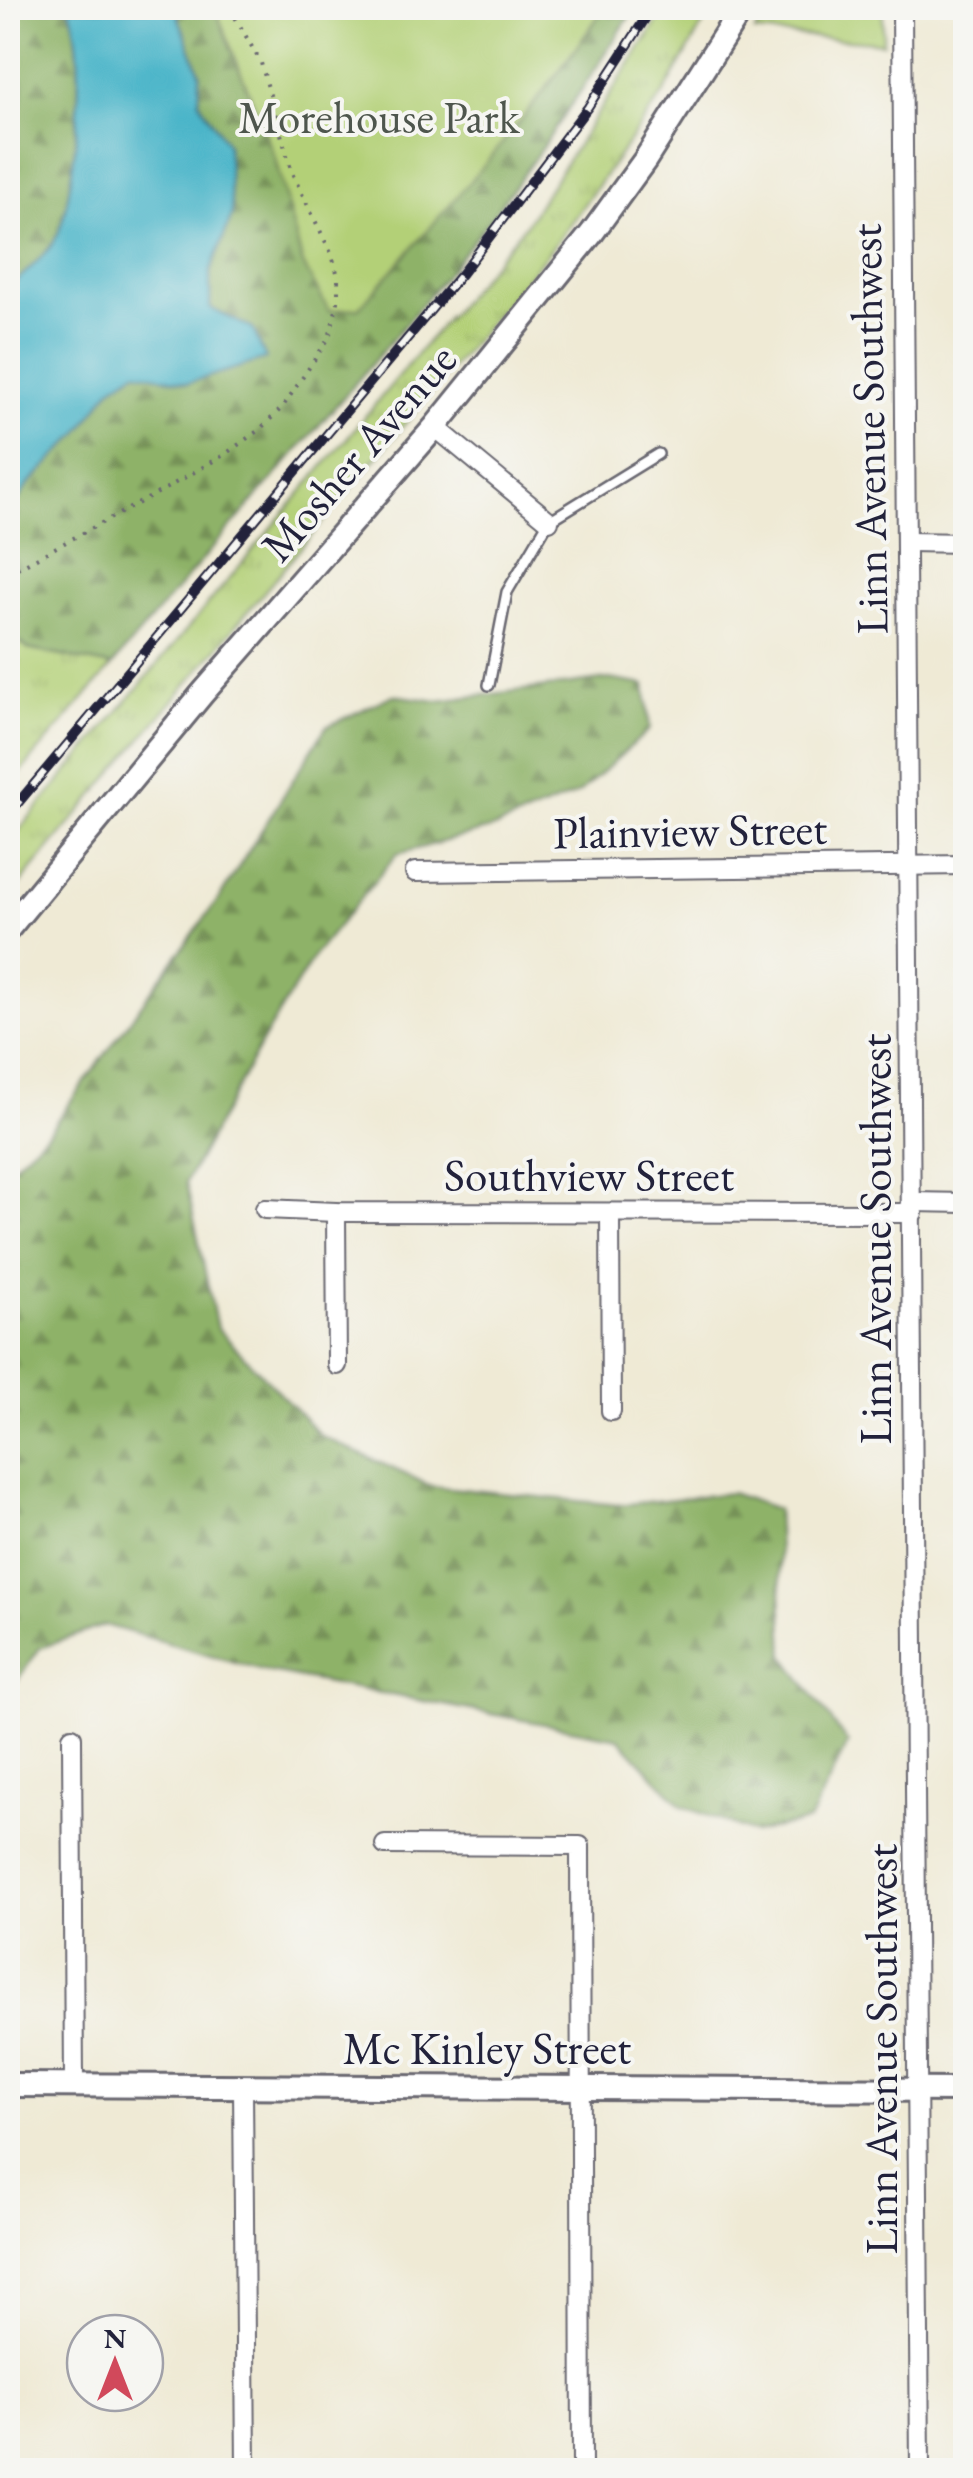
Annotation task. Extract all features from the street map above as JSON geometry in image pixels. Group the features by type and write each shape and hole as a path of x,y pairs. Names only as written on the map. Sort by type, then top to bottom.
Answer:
{"street":[{"name":"Mosher Avenue","path":"8,929 202,694 435,427 592,232 634,175 742,8"},
{"name":"Linn Avenue Southwest","path":"902,8 920,2470"},
{"path":"435,427 549,520"},
{"path":"906,542 966,543"},
{"name":"Plainview Street","path":"415,872 966,865"},
{"name":"Southview Street","path":"265,1209 610,1212 912,1208 966,1203"},
{"path":"336,1212 338,1365"},
{"path":"610,1212 611,1410"},
{"path":"72,1736 74,2086"},
{"path":"385,1845 580,1846 582,2470"},
{"name":"Mc Kinley Street","path":"8,2085 966,2090"},
{"path":"244,2086 246,2470"}],"lane":[{"path":"489,685 507,592 549,520 658,454"}],"path":[{"path":"8,573 173,484 259,430 282,408 332,328 338,276 332,255 292,173 262,63 230,8"}],"green space":[{"path":"8,8 69,8 75,27 78,85 70,184 59,231 44,255 8,289 8,163 14,163 23,85 8,34"},
{"path":"175,8 215,8 274,155 303,264 566,63 604,8 635,8 551,134 461,256 112,666 28,649 8,632 8,515 28,485 78,434 111,388 137,371 188,383 253,329 210,308 210,272 232,215 227,144 199,101 200,73"},
{"name":"Morehouse Park","path":"215,8 604,8 518,124 359,308 329,311 303,264 274,155"},
{"path":"666,8 712,8 664,93 557,242 8,898 8,843 526,224"},
{"path":"766,8 883,8 883,43 755,32"},
{"path":"8,34 23,85 13,163 8,163"},
{"path":"8,632 28,649 112,666 8,787"},
{"path":"609,679 645,685 650,729 579,793 494,828 397,854 315,954 265,1036 186,1182 217,1328 321,1436 431,1486 618,1505 731,1493 777,1509 784,1655 848,1743 809,1821 754,1833 682,1806 618,1738 270,1672 105,1625 40,1648 8,1693 8,1170 47,1134 220,897 326,727 393,695 438,701"}],"water":[{"path":"69,8 175,8 200,73 199,101 227,144 232,215 210,272 210,308 253,329 266,359 188,383 136,371 111,388 78,434 28,485 8,515 8,289 50,247 65,211 79,85 75,27"}],"railway":[{"path":"8,815 462,273 588,107 652,8"}]}
